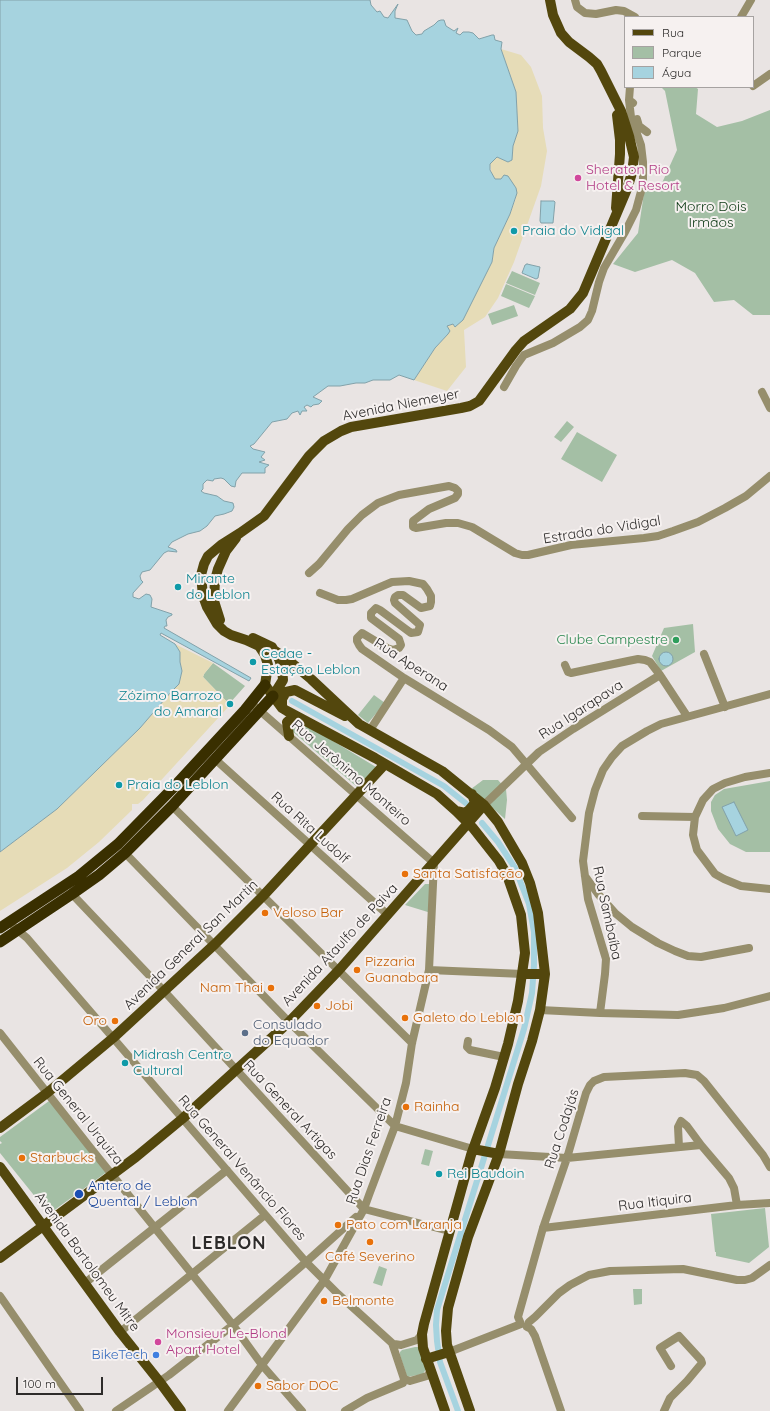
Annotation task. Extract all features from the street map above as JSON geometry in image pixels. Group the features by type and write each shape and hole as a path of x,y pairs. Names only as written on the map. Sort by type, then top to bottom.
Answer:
{"highway":[{"path":"2,927 79,876 118,844 173,788 251,703 265,685"},
{"path":"0,942 99,875 125,852 216,760 273,696"}],"main road":[{"name":"Avenida Niemeyer","path":"265,685 268,665 265,655 259,646 224,631 217,624 207,607 201,587 201,575 208,556 214,550 240,534 264,516 309,456 324,441 337,433 351,427 470,406 479,401 524,341 560,316 577,302 587,284 614,222 632,173 634,157 630,141 621,111 596,64 569,42 561,33 553,15 550,0"},
{"name":"Avenida Niemeyer","path":"614,98 619,126 620,154 619,180 614,222"},
{"path":"630,141 620,154 627,160 632,173"},
{"name":"Avenida Niemeyer","path":"240,534 226,551 218,569 214,590 214,601 216,611 221,622 232,631 266,643 274,651 287,659 311,679 359,724"},
{"path":"204,564 209,561 212,562 218,569"},
{"path":"273,696 283,680 282,668 274,651"},
{"path":"265,685 282,708 437,794 468,822 499,862 507,875 516,898 523,932 524,953 523,974 518,1001 495,1088 473,1148 449,1230 422,1334 423,1348 426,1359 445,1411"},
{"path":"282,708 282,699 286,692 295,690 442,771 472,794 484,805 498,822 522,864 530,883 538,913 545,974 540,1010 498,1154 468,1237 450,1299 446,1331 449,1352 470,1411"},
{"path":"289,736 288,722 296,716"},
{"name":"Avenida General San Martin","path":"0,1128 113,1038 215,944 263,896 385,764"},
{"path":"456,811 465,813 469,810 475,803 472,794"},
{"name":"Avenida Ataulfo de Paiva","path":"0,1258 113,1176 182,1119 289,1022 339,970 484,805"},
{"path":"456,811 458,835"},
{"path":"523,974 545,974"},
{"path":"473,1148 498,1154"},
{"name":"Avenida Bartolomeu Mitre","path":"0,1167 120,1332 160,1381 181,1411"},
{"path":"426,1359 449,1352"}],"street":[{"path":"575,0 577,7 585,13 596,14 616,10 624,11 634,16"},
{"path":"742,16 751,0"},
{"path":"754,87 770,74"},
{"path":"504,387 524,355 553,343 580,327 588,320 604,268 636,210 643,184 643,162 641,145 631,118 629,100 630,88"},
{"path":"629,100 635,104 636,117 639,126 646,132"},
{"path":"762,392 770,408"},
{"name":"Estrada do Vidigal","path":"309,573 319,564 348,529 362,515 378,503 399,495 449,486 455,488 458,491 455,498 429,509 413,521 413,527 416,528 446,523 472,527 515,553 528,555 571,545 644,538 673,531 698,522 725,508 746,496 770,476"},
{"name":"Rua Aperana","path":"320,593 338,600 346,600 352,599 392,582 409,581 423,584 428,589 431,596 430,606 422,608 403,595 395,597 394,600 420,626 418,632 411,633 376,608 371,613 371,618 399,639 401,645 399,648 393,650 362,633 356,641 362,649 404,678 489,730 512,747 572,818"},
{"path":"704,654 725,706"},
{"path":"565,665 568,672 571,673 638,659 650,662 687,716"},
{"name":"Rua Igarapava","path":"484,805 539,752 572,729 660,675"},
{"path":"370,730 404,678"},
{"name":"Rua Sambaíba","path":"600,1013 606,959 593,919 583,861 589,813 595,790 603,770 622,746 662,724 770,694"},
{"name":"Rua Jerônimo Monteiro","path":"251,703 434,863"},
{"name":"Rua Rita Ludolf","path":"216,760 388,915"},
{"path":"770,773 746,777 725,783 713,789 703,800 695,817 693,835 697,850 715,874 742,886 770,888"},
{"path":"172,806 412,1043"},
{"path":"642,816 695,817"},
{"path":"125,852 289,1022 395,1126 473,1148"},
{"name":"Rua Dias Ferreira","path":"228,1411 324,1281 364,1209 395,1126 406,1082 412,1043 429,970 434,863"},
{"path":"584,873 598,894 615,913 638,931 675,951 688,956 701,957 749,948"},
{"name":"Rua General Artigas","path":"72,894 364,1209"},
{"path":"2,927 13,926 19,930"},
{"name":"Rua General Venâncio Flores","path":"19,930 306,1262 324,1281 394,1344"},
{"path":"429,970 523,974"},
{"path":"540,1010 678,1015 724,1008 770,996"},
{"name":"Rua General Urquiza","path":"0,1033 154,1228 233,1325 262,1364 302,1411"},
{"path":"468,1041 467,1048 470,1050 504,1057"},
{"name":"Rua Codajás","path":"526,1325 518,1318 543,1228 567,1158 586,1093 594,1081 604,1077 685,1073 697,1075 704,1081 763,1155 770,1167"},
{"path":"679,1147 678,1124 681,1121 684,1122 729,1178 734,1188 737,1205"},
{"path":"498,1154 567,1158 701,1145"},
{"path":"85,1283 227,1170"},
{"name":"Rua Itiquira","path":"543,1228 737,1205 770,1203"},
{"path":"116,1411 160,1381 233,1325 306,1262 364,1209 449,1230"},
{"path":"120,1332 265,1215"},
{"path":"449,1352 526,1325 559,1293 570,1285 589,1275 618,1271 683,1269 737,1280 745,1280 752,1278 770,1265"},
{"path":"0,1296 80,1411"},
{"path":"526,1325 535,1336 561,1411"},
{"path":"345,1411 367,1398 403,1383 404,1379 394,1344 401,1345 418,1340 422,1334"},
{"path":"664,1411 670,1398 689,1379 702,1363 679,1336 660,1348 671,1366"},
{"path":"396,1353 401,1348 410,1345 421,1345 423,1348"},
{"path":"404,1379 410,1381 427,1376 430,1371"}],"green space":[{"name":"Morro Dois Irmãos","path":"662,88 698,89 696,114 717,127 742,121 770,110 770,315 753,315 734,300 714,302 695,273 672,260 635,272 613,264 638,233 644,193 662,183 677,150 665,91"},
{"path":"512,271 540,283 535,295 506,283"},
{"path":"506,284 535,296 529,308 501,296"},
{"path":"514,305 518,316 492,325 488,314"},
{"path":"567,421 574,427 561,442 554,437"},
{"path":"577,432 617,455 602,482 561,459"},
{"name":"Clube Campestre","path":"693,624 695,652 661,671 652,656 664,628"},
{"path":"213,663 245,686 229,704 203,677"},
{"path":"374,695 385,703 368,723 358,715"},
{"path":"300,721 376,767 357,787 292,731 291,726 294,722"},
{"path":"483,780 498,780 506,789 507,800 505,819 471,789"},
{"path":"770,781 770,852 746,852 730,844 718,829 711,811 711,802 715,795 724,789"},
{"path":"425,884 429,884 430,886 431,913 405,905"},
{"path":"49,1101 108,1171 49,1214 0,1153 0,1144 2,1143 0,1141 0,1137"},
{"path":"425,1149 433,1151 429,1166 421,1164"},
{"path":"765,1208 769,1247 749,1263 716,1256 711,1214"},
{"path":"379,1266 387,1269 382,1286 373,1283"},
{"path":"633,1289 642,1289 642,1304 634,1305"},
{"path":"418,1347 426,1369 423,1374 407,1377 400,1352 402,1350"}],"sand":[{"name":"Praia do Vidigal","path":"501,49 521,55 531,67 542,96 543,128 547,151 541,186 514,262 498,298 485,317 464,330 466,367 447,391 414,380 435,348 448,334 447,326 453,324 455,327 492,262 494,248 516,198 516,188 501,179 495,179 492,175 490,164 497,157 508,162 512,160 513,146 518,131 516,92"},
{"name":"Praia do Leblon","path":"175,644 213,663 203,677 230,705 143,800 138,804 132,804 132,810 99,842 67,868 0,911 0,852 57,809 140,728 179,684 182,671 180,652"}],"water":[{"path":"0,0 370,0 371,5 377,12 380,11 384,17 388,18 398,4 395,11 395,18 407,20 412,31 416,35 422,34 438,21 444,20 446,26 454,31 458,28 456,33 460,35 463,32 469,32 473,33 479,39 494,35 495,40 502,42 501,49 516,92 518,131 513,146 512,160 508,162 497,157 490,164 490,170 495,179 501,179 504,175 508,176 516,188 517,193 510,214 494,248 492,262 463,320 455,327 453,324 447,326 450,331 435,348 414,380 399,375 390,380 373,380 365,383 328,386 313,397 322,401 319,404 311,407 307,405 304,407 307,411 302,411 300,415 298,411 292,413 287,419 272,422 254,444 250,446 253,449 265,452 261,457 265,460 259,462 269,465 265,468 265,473 242,473 236,481 235,487 231,486 221,478 214,479 213,481 207,480 203,484 203,489 201,491 217,496 224,501 233,503 234,507 232,511 215,516 207,526 200,531 188,534 172,542 168,547 176,550 177,552 168,551 164,553 150,570 142,572 140,576 143,582 133,593 133,597 139,599 146,594 150,595 152,599 151,607 172,614 166,620 167,626 164,628 251,678 249,681 161,633 160,635 175,644 180,652 182,671 179,684 140,728 57,809 0,852"},
{"path":"541,201 555,202 553,223 541,223"},
{"path":"527,264 540,267 538,278 536,279 522,273 525,265"},
{"path":"666,652 671,654 673,659 671,664 666,666 661,664 659,659 661,654"},
{"path":"734,802 748,830 736,836 722,807"}],"waterway":[{"path":"292,701 444,786 468,805"},
{"path":"458,1411 440,1362 436,1325 437,1310 524,1029 532,993 534,965 534,932 529,904 515,868 498,842 482,823"}],"place":[{"name":"Sheraton Rio Hotel & Resort","path":"578,178"},
{"name":"Praia do Vidigal","path":"514,231"},
{"name":"Mirante do Leblon","path":"178,587"},
{"name":"Clube Campestre","path":"676,640"},
{"name":"Cedae - Estação Leblon","path":"253,662"},
{"name":"Zózimo Barrozo do Amaral","path":"230,704"},
{"name":"Praia do Leblon","path":"119,785"},
{"name":"Santa Satisfação","path":"405,874"},
{"name":"Veloso Bar","path":"265,913"},
{"name":"Pizzaria Guanabara","path":"357,970"},
{"name":"Nam Thai","path":"271,988"},
{"name":"Jobi","path":"317,1006"},
{"name":"Galeto do Leblon","path":"405,1018"},
{"name":"Oro","path":"115,1021"},
{"name":"Consulado do Equador","path":"245,1033"},
{"name":"Midrash Centro Cultural","path":"125,1063"},
{"name":"Rainha","path":"406,1107"},
{"name":"Starbucks","path":"22,1158"},
{"name":"Rei Baudoin","path":"439,1174"},
{"name":"Antero de Quental / Leblon","path":"79,1194"},
{"name":"Pato com Laranja","path":"338,1225"},
{"name":"Café Severino","path":"370,1242"},
{"name":"Belmonte","path":"324,1301"},
{"name":"Monsieur Le-Blond Apart Hotel","path":"158,1342"},
{"name":"BikeTech","path":"156,1355"},
{"name":"Sabor DOC","path":"258,1386"}],"district":[{"name":"LEBLON","path":"229,1244"}]}
